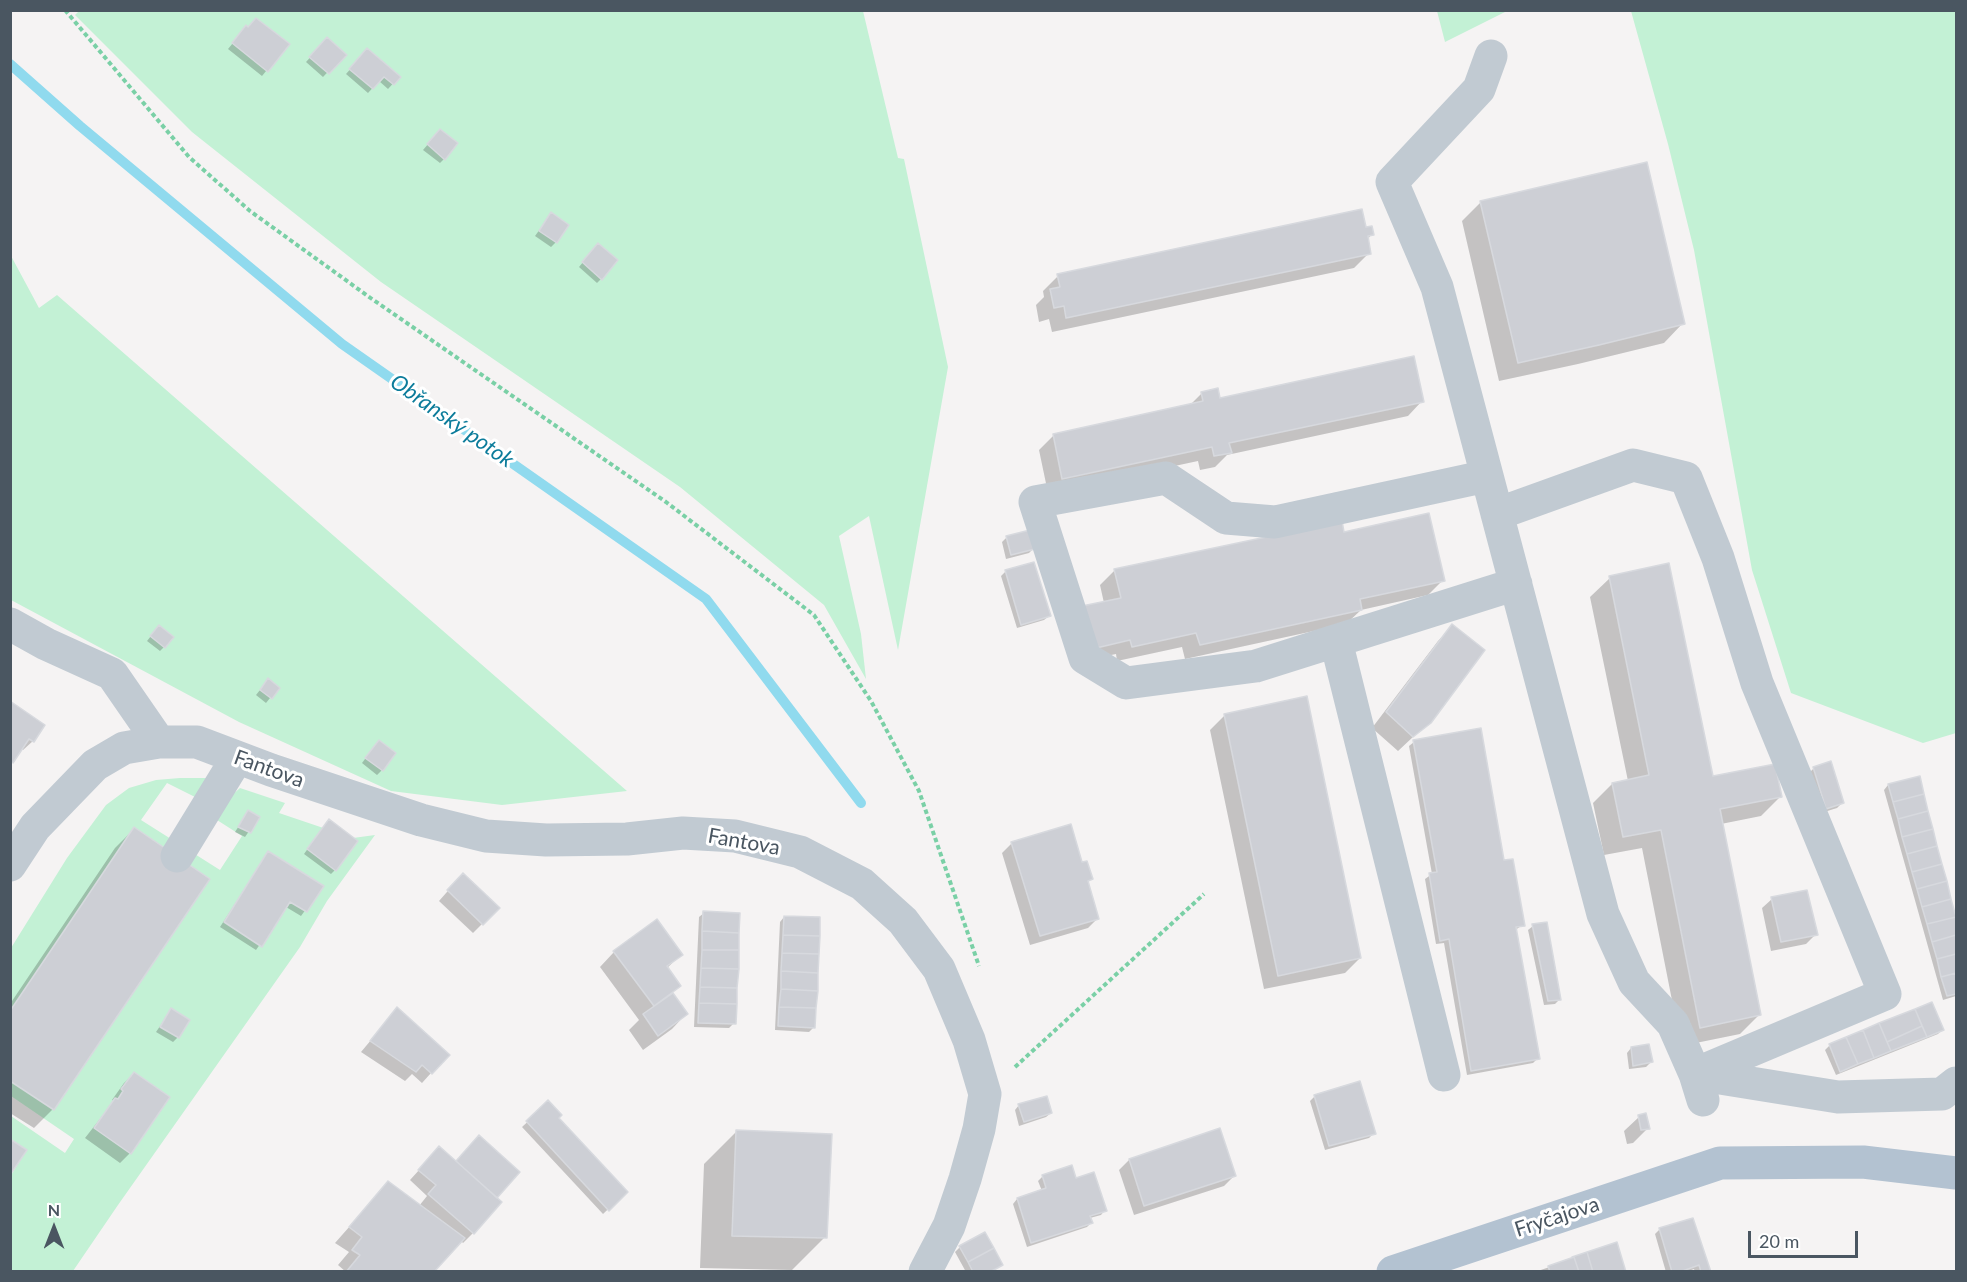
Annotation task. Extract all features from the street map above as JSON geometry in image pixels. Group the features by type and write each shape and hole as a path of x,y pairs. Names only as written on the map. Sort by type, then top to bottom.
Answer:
{"main road":[{"name":"Fryčajova","path":"1393,1272 1720,1163 1863,1162 1956,1173"}],"street":[{"path":"1491,56 1479,89 1392,182 1437,286 1603,914 1634,982 1673,1024 1699,1087"},
{"path":"1497,514 1633,465 1686,478 1718,558 1757,683 1885,994 1699,1087"},
{"path":"1487,476 1275,522 1226,518 1166,478 1035,502 1085,658 1126,683 1256,666 1515,584"},
{"path":"10,624 46,644 112,674 159,742"},
{"path":"1336,640 1444,1075"},
{"name":"Fantova","path":"10,865 35,827 95,765 124,748 159,742 197,742 237,758 421,820 486,836 546,840 627,839 683,833 725,835 800,852 862,884 903,921 939,969 969,1040 985,1094 979,1129 949,1226 925,1272"},
{"path":"177,856 237,758"},
{"path":"1699,1087 1838,1097 1942,1094 1956,1083"}],"path":[{"path":"65,10 189,157 250,211 372,299 666,502 814,615 871,700 919,791 983,976"},
{"path":"985,1094 1204,894"}],"green space":[{"path":"80,10 863,11 898,158 904,159 948,367 898,650 869,516 839,536 861,634 866,679 824,605 680,487 381,282 192,132 75,15"},
{"path":"1437,10 1507,11 1445,42"},
{"path":"1631,11 1956,11 1956,733 1923,743 1791,693 1752,570 1694,250 1668,144"},
{"path":"10,254 39,308 57,295 627,791 502,805 391,791 239,722 11,600"},
{"path":"207,778 195,797 167,783 141,820 220,870 242,836 217,820 231,796 240,788 285,803 279,813 353,838 375,835 327,901 300,947 73,1271 11,1271 11,1175 27,1150 11,1139 11,1116 65,1153 74,1139 11,1096 11,1081 54,1110 210,879 134,828 11,1011 11,948 67,858 106,805 129,788 156,780"}],"building":[{"path":"256,18 290,44 268,72 232,43 246,25 248,27"},
{"path":"327,37 347,55 329,74 309,57"},
{"path":"367,48 401,77 394,85 384,77 373,89 349,69"},
{"path":"440,129 458,143 445,160 427,144"},
{"path":"1647,162 1685,324 1518,363 1480,201"},
{"path":"1362,209 1366,227 1372,226 1374,235 1368,236 1371,254 1066,318 1064,306 1054,308 1050,289 1060,287 1057,274"},
{"path":"551,212 569,225 557,243 539,231"},
{"path":"598,243 618,260 602,280 582,262"},
{"path":"1414,356 1424,402 1229,443 1232,453 1214,456 1212,447 1062,479 1053,434 1203,401 1201,392 1218,388 1220,398"},
{"path":"1429,513 1445,581 1360,599 1362,610 1200,645 1196,633 1132,647 1130,640 1092,649 1082,606 1121,598 1114,569 1342,521 1344,532"},
{"path":"1030,530 1035,549 1011,555 1006,536"},
{"path":"1034,562 1051,616 1021,625 1005,570"},
{"path":"1669,563 1713,776 1775,764 1782,797 1720,809 1761,1015 1700,1028 1661,830 1623,837 1612,783 1649,775 1609,576"},
{"path":"1452,624 1485,650 1431,723 1413,737 1386,712"},
{"path":"159,625 174,637 165,648 150,636"},
{"path":"268,678 280,688 272,699 260,690"},
{"path":"1307,696 1361,958 1278,976 1224,714"},
{"path":"10,701 45,725 34,742 29,739 13,763 10,761"},
{"path":"1481,728 1504,860 1513,859 1525,926 1516,927 1540,1059 1471,1071 1449,939 1440,941 1429,873 1437,872 1413,740"},
{"path":"379,740 396,753 383,771 365,758"},
{"path":"1831,761 1844,803 1826,809 1813,767"},
{"path":"1920,776 1924,794 1893,802 1888,784"},
{"path":"1924,794 1928,811 1898,819 1893,802"},
{"path":"248,810 260,817 251,833 238,827"},
{"path":"1928,811 1933,829 1902,837 1898,819"},
{"path":"329,819 358,841 336,871 307,849"},
{"path":"1071,824 1082,862 1087,861 1093,879 1088,881 1099,919 1040,936 1011,842"},
{"path":"134,827 210,879 54,1110 10,1081 10,1011"},
{"path":"1933,829 1937,846 1907,854 1902,837"},
{"path":"1937,846 1942,864 1912,872 1907,854"},
{"path":"268,851 324,886 307,912 290,902 262,947 224,922"},
{"path":"1942,864 1947,881 1917,889 1912,872"},
{"path":"463,873 500,908 483,925 447,890"},
{"path":"1947,881 1951,899 1922,907 1917,889"},
{"path":"1807,890 1818,935 1781,942 1771,897"},
{"path":"1951,899 1956,917 1927,924 1922,907"},
{"path":"703,911 740,913 739,933 702,931"},
{"path":"784,916 820,917 820,936 783,935"},
{"path":"1956,917 1956,935 1932,942 1927,924"},
{"path":"657,919 683,955 667,966 681,986 654,1006 613,951"},
{"path":"1547,922 1561,1000 1548,1001 1532,924"},
{"path":"702,931 739,933 739,950 702,950"},
{"path":"783,935 820,936 819,954 782,953"},
{"path":"1956,935 1956,954 1937,959 1932,942"},
{"path":"702,950 739,950 739,969 701,968"},
{"path":"782,953 819,954 818,973 781,971"},
{"path":"1956,954 1956,973 1941,977 1937,959"},
{"path":"701,968 739,969 737,988 700,987"},
{"path":"781,971 818,973 818,991 781,989"},
{"path":"1956,973 1956,994 1947,996 1941,977"},
{"path":"700,987 737,988 737,1004 699,1003"},
{"path":"781,989 818,991 816,1008 779,1007"},
{"path":"673,993 688,1014 658,1036 643,1014"},
{"path":"1932,1002 1944,1030 1927,1037 1915,1009"},
{"path":"699,1003 737,1004 736,1024 698,1023"},
{"path":"397,1007 450,1055 432,1074 422,1065 416,1072 370,1041"},
{"path":"779,1007 816,1008 815,1028 778,1026"},
{"path":"171,1008 190,1020 179,1038 160,1027"},
{"path":"1915,1009 1922,1026 1887,1042 1879,1023"},
{"path":"1879,1023 1891,1051 1874,1058 1863,1030"},
{"path":"1922,1026 1927,1037 1891,1051 1887,1042"},
{"path":"1863,1030 1874,1058 1858,1064 1846,1037"},
{"path":"1846,1037 1858,1064 1840,1072 1829,1044"},
{"path":"1649,1044 1653,1062 1633,1066 1631,1047"},
{"path":"134,1072 170,1097 131,1154 94,1128 115,1098 118,1099 123,1091 121,1089"},
{"path":"1360,1081 1376,1134 1329,1146 1314,1095"},
{"path":"1047,1096 1052,1113 1024,1122 1018,1104"},
{"path":"548,1100 562,1115 559,1118 628,1192 609,1211 526,1121"},
{"path":"1646,1113 1650,1129 1641,1130 1638,1115"},
{"path":"1220,1128 1236,1176 1144,1206 1129,1159"},
{"path":"736,1130 832,1134 827,1238 732,1236"},
{"path":"479,1135 520,1172 497,1198 456,1161"},
{"path":"10,1139 27,1150 10,1175"},
{"path":"439,1146 502,1202 474,1234 428,1194 436,1185 418,1170"},
{"path":"1072,1165 1076,1178 1094,1172 1107,1211 1090,1216 1093,1223 1031,1243 1017,1198 1046,1188 1042,1175"},
{"path":"388,1181 465,1238 434,1272 346,1272 360,1255 352,1250 362,1237 349,1227"},
{"path":"1693,1218 1711,1272 1701,1272 1699,1265 1680,1272 1672,1272 1659,1228"},
{"path":"985,1232 994,1248 968,1262 959,1246"},
{"path":"1617,1242 1626,1272 1593,1272 1587,1252"},
{"path":"994,1248 1003,1265 990,1272 973,1272 968,1262"},
{"path":"1587,1252 1593,1272 1579,1272 1574,1257 1572,1257"},
{"path":"1574,1257 1579,1272 1550,1272 1548,1266"}],"waterway":[{"name":"Obřanský potok","path":"10,64 80,126 342,344 706,599 861,803"}]}
